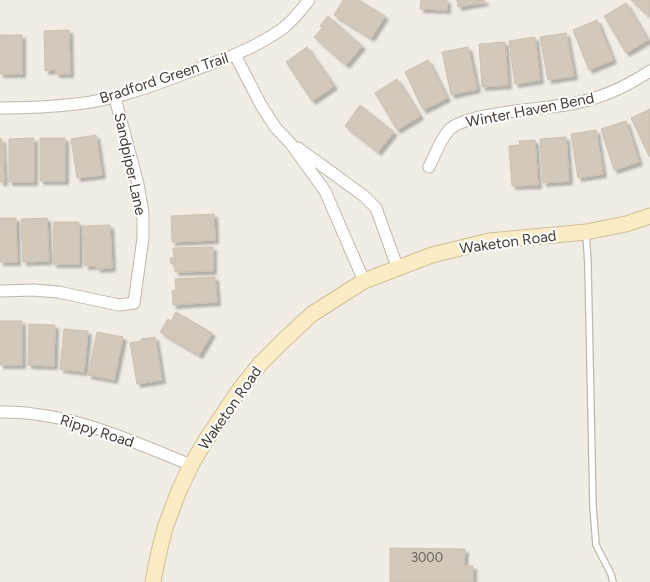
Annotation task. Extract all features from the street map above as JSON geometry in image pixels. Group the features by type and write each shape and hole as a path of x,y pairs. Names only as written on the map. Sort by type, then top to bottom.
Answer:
{"street":[{"name":"Bradford Green Trail","path":"0,108 60,106 115,98 164,82 235,56 259,44 283,28 298,14 309,0"},
{"path":"235,56 261,105 325,191 364,281"},
{"name":"Winter Haven Bend","path":"429,168 439,146 450,129 464,121 515,111 572,104 606,95 650,72"},
{"name":"Sandpiper Lane","path":"0,291 33,290 58,292 119,305 134,302 143,238 143,213 138,184 115,98"},
{"path":"291,144 364,196 376,208 398,269"},
{"name":"Waketon Road","path":"153,582 165,528 191,465 240,389 260,364 312,314 364,281 398,269 432,254 490,241 586,232 626,224 650,216"},
{"name":"Rippy Road","path":"0,412 25,412 73,421 97,428 191,465"}],"lane":[{"path":"586,232 592,506 596,545 611,574 613,582"}],"building":[{"path":"343,0 359,0 385,16 371,38 334,15"},
{"path":"421,0 447,0 447,10 420,9"},
{"path":"457,0 484,0 485,2 458,7"},
{"path":"631,0 650,0 650,17"},
{"path":"626,3 648,40 626,53 604,16"},
{"path":"328,16 362,46 346,65 314,37 322,28 320,26"},
{"path":"597,20 613,60 589,70 573,30"},
{"path":"69,30 70,74 56,74 56,70 45,71 44,31"},
{"path":"566,33 574,76 548,80 540,37"},
{"path":"0,35 22,35 22,74 0,74"},
{"path":"535,37 540,80 515,84 509,41"},
{"path":"505,42 508,85 482,87 479,44"},
{"path":"307,47 334,86 312,101 286,62"},
{"path":"468,47 477,89 451,95 442,52"},
{"path":"428,60 447,98 423,110 405,72"},
{"path":"397,79 420,116 397,130 375,93"},
{"path":"360,105 394,132 378,152 345,126"},
{"path":"650,109 650,156 649,156 631,118"},
{"path":"626,121 639,162 614,170 601,129"},
{"path":"596,130 603,174 578,178 571,134"},
{"path":"96,135 102,175 77,178 71,139"},
{"path":"566,137 569,181 543,183 540,139"},
{"path":"34,138 34,182 9,182 9,139"},
{"path":"40,138 65,138 65,181 40,181"},
{"path":"0,139 2,139 4,182 0,182"},
{"path":"535,140 538,185 512,186 509,146 520,145 519,141"},
{"path":"214,214 215,240 172,242 171,216"},
{"path":"0,218 16,218 17,262 0,262"},
{"path":"47,218 49,261 23,262 21,219"},
{"path":"54,222 79,222 79,264 53,264"},
{"path":"110,225 112,268 97,269 97,266 85,266 83,226"},
{"path":"213,247 213,271 175,272 175,264 171,264 170,258 174,258 173,248"},
{"path":"215,277 217,302 173,305 172,291 176,290 175,279"},
{"path":"176,312 212,333 199,355 160,332 168,319 171,321"},
{"path":"0,321 22,321 22,365 0,365"},
{"path":"29,324 55,325 54,366 28,365"},
{"path":"64,329 88,331 84,372 60,369"},
{"path":"97,332 123,337 114,380 88,375"},
{"path":"155,337 162,380 137,384 130,343 141,341 141,339"},
{"path":"390,548 465,549 464,566 473,566 473,582 390,582"}]}
